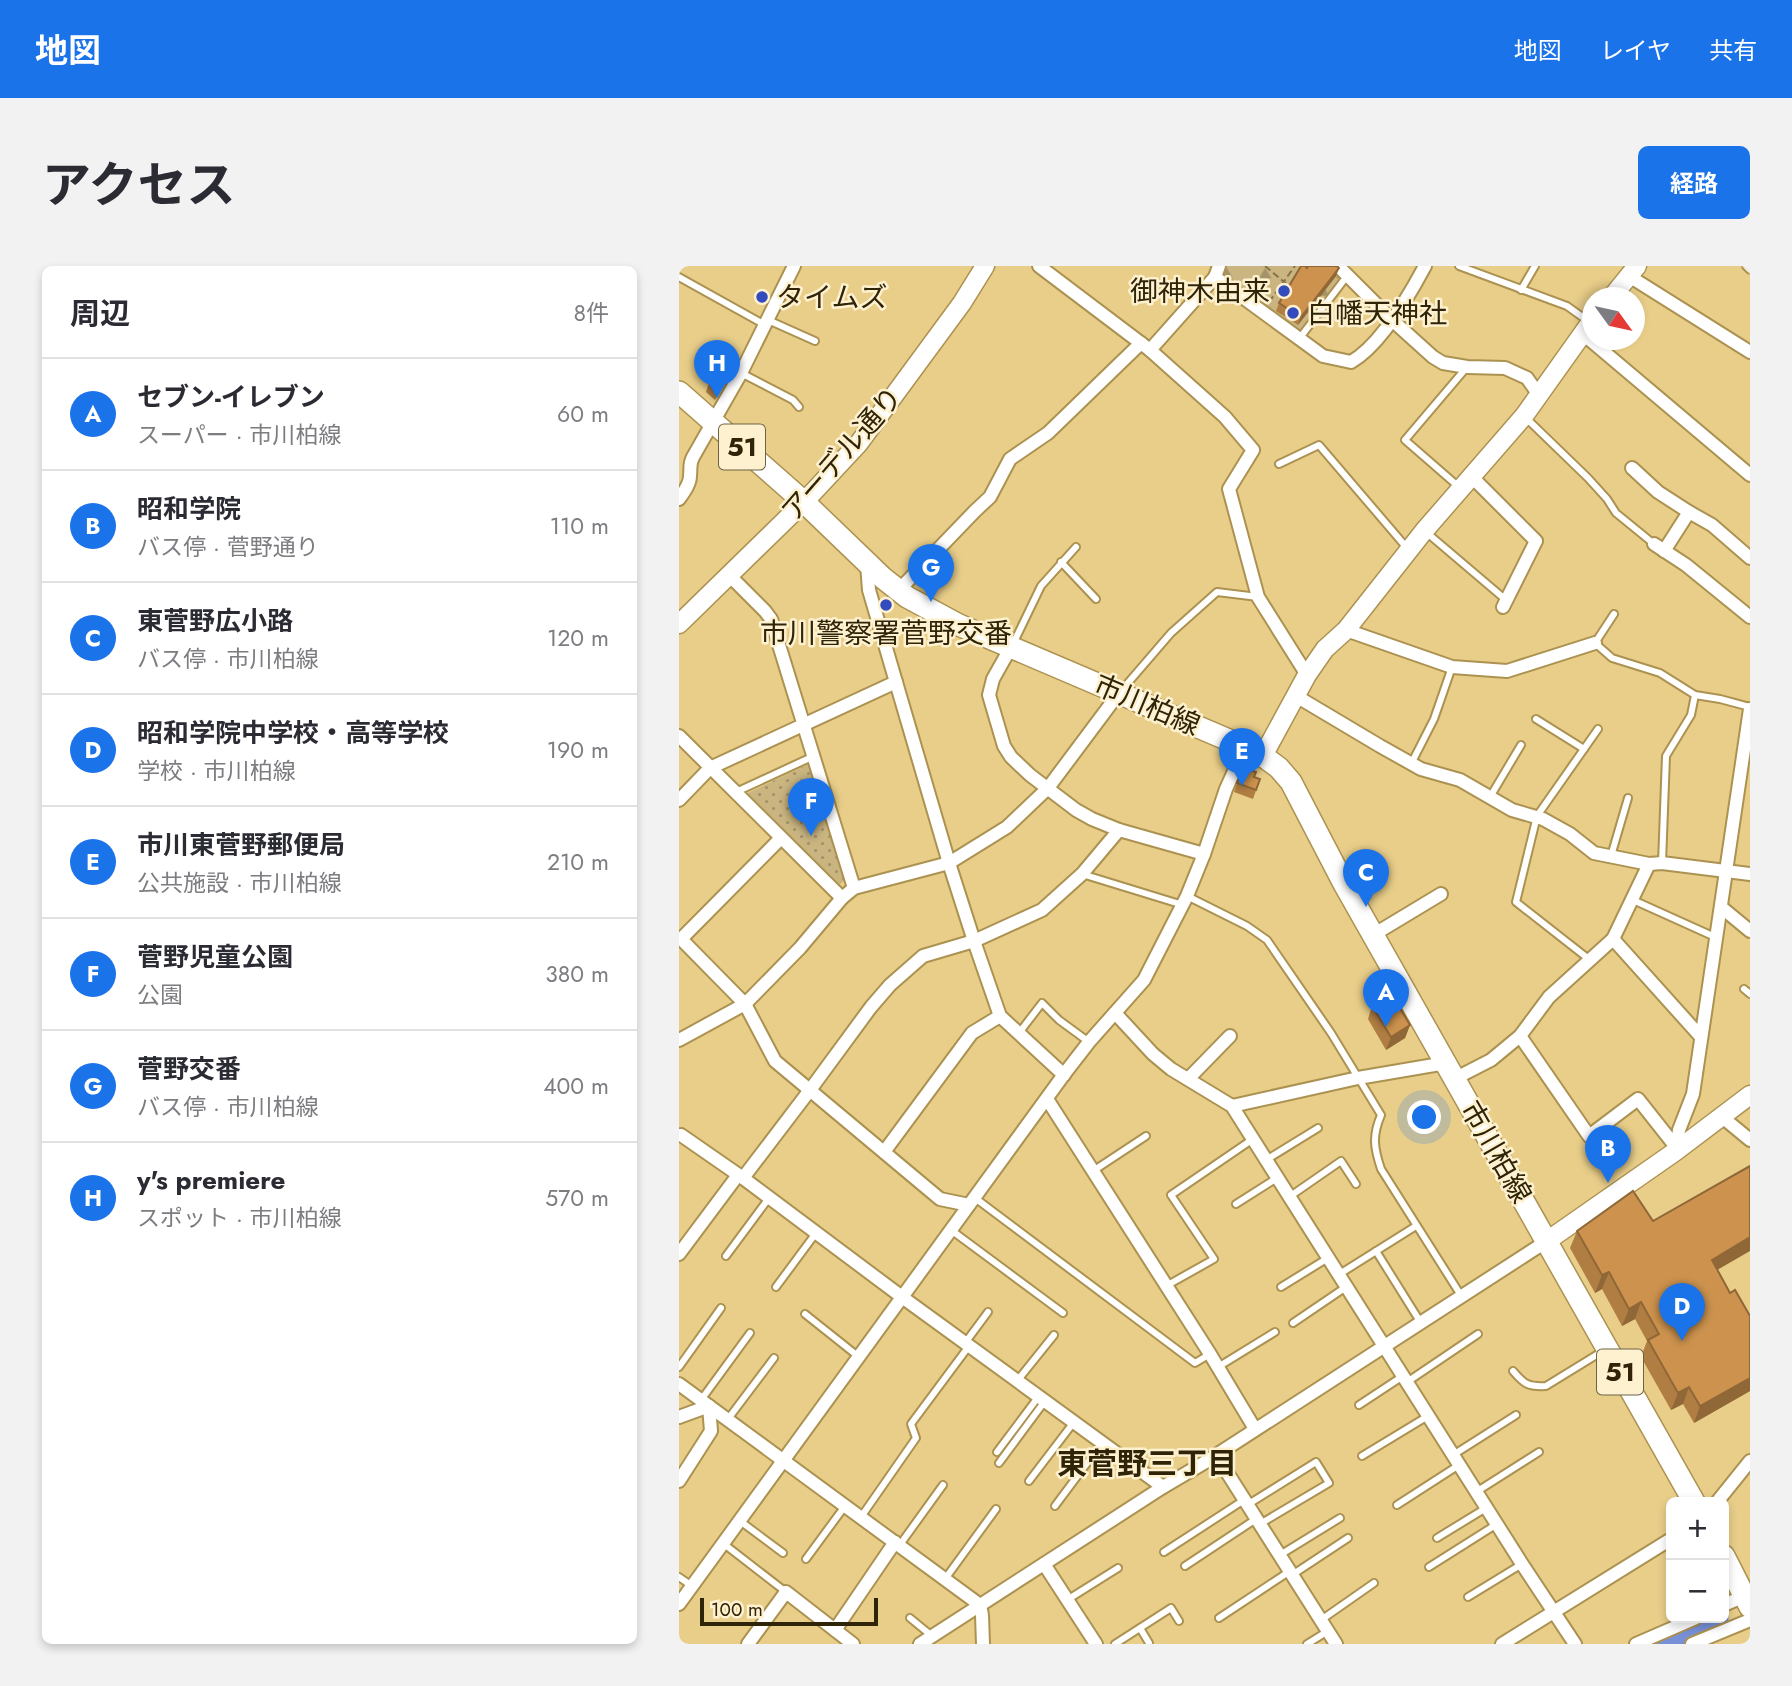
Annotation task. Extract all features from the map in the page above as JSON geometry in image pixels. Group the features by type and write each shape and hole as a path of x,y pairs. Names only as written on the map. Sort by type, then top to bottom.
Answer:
{"main road":[{"name":"市川柏線","path":"679,392 907,597 959,625 1254,752 1279,768 1291,782 1343,882 1691,1497"},
{"path":"1726,1560 1748,1603"}],"street":[{"path":"679,499 688,484 690,474 684,467 741,373 793,266"},
{"name":"アーデル通り","path":"679,624 844,461 878,419 962,303 985,266"},
{"path":"872,600 894,588 990,497 1010,459 1048,433 1146,347 1217,271 1323,356 1351,362 1362,356 1392,320 1425,266"},
{"path":"1041,267 1146,347 1225,417 1253,450 1229,489 1258,597 1307,676"},
{"path":"1343,270 1433,358 1443,363 1467,367 1505,368 1527,378 1539,395"},
{"path":"1620,287 1633,271 1750,352"},
{"path":"679,1604 1064,1074 1144,980 1185,901 1226,789 1296,696 1325,649 1346,630 1424,531 1524,416 1582,334"},
{"path":"1615,350 1750,475"},
{"path":"1632,468 1658,492 1712,524 1750,558"},
{"path":"1466,483 1536,541 1505,604"},
{"path":"1689,512 1659,547 1686,565 1750,617"},
{"path":"867,563 869,590 896,682 950,863 1000,1016 1064,1074"},
{"path":"729,575 771,619 854,888"},
{"path":"1346,630 1452,667 1507,671 1595,643"},
{"path":"1011,647 993,679 989,695 1004,746 1011,757 1030,775 1092,819 1119,830 1204,854"},
{"path":"679,800 711,768 896,682"},
{"path":"679,1040 745,1003 854,888 950,863 1007,827 1048,788 1119,693"},
{"path":"1296,696 1411,764 1460,780 1512,810 1537,816 1570,834 1594,853 1656,864 1750,874"},
{"path":"1676,1149 1679,1129 1693,1094 1750,708"},
{"path":"679,736 842,898"},
{"path":"679,1254 890,985 923,956 974,940 1042,910 1082,874 1119,830"},
{"path":"781,838 680,939 745,1003 775,1061 940,1199 972,1202"},
{"path":"1232,1106 1358,1078 1450,1071 1491,1060 1520,1036 1549,997 1613,939 1656,864"},
{"path":"1373,935 1441,894"},
{"path":"1721,907 1750,931"},
{"path":"1613,939 1702,1037"},
{"path":"1115,1013 1153,1054 1171,1069 1232,1106 1575,1644"},
{"path":"884,1152 972,1033 1000,1016"},
{"path":"1188,1079 1230,1036"},
{"path":"1520,1036 1590,1136 1638,1099 1676,1149"},
{"path":"920,1644 1547,1241 1750,1095"},
{"path":"1047,1099 1255,1429"},
{"path":"1721,1116 1750,1140"},
{"path":"680,1135 740,1176 1163,1487"},
{"path":"679,1384 980,1605 983,1644"},
{"path":"679,1417 705,1403"},
{"path":"679,1481 711,1431 705,1403"},
{"path":"1216,1455 1336,1644"},
{"path":"1721,1497 1750,1461"},
{"path":"1502,1644 1666,1542"},
{"path":"835,1630 897,1544"},
{"path":"1044,1564 1096,1644"},
{"path":"748,1644 786,1592 853,1644"},
{"path":"1729,1605 1748,1603"},
{"path":"1696,1643 1748,1603"},
{"path":"1636,1644 1684,1623"}],"lane":[{"path":"1459,266 1567,306 1582,320"},
{"path":"1521,290 1535,266"},
{"path":"1746,266 1750,270"},
{"path":"1299,339 1343,270"},
{"path":"680,279 766,323 815,341"},
{"path":"1466,483 1405,440 1467,367"},
{"path":"741,373 793,400 799,407"},
{"path":"1524,416 1588,478 1616,513 1659,547"},
{"path":"1279,464 1319,444 1409,550"},
{"path":"1424,531 1505,604"},
{"path":"1011,647 1041,586 1076,547"},
{"path":"1062,562 1096,599"},
{"path":"1119,693 1171,633 1217,592 1258,597"},
{"path":"1614,614 1595,643 1612,657 1660,673 1695,695 1750,708"},
{"path":"1411,764 1434,719 1452,667"},
{"path":"1656,864 1666,756 1691,715 1695,695"},
{"path":"1536,719 1584,749"},
{"path":"1590,960 1516,902 1537,816 1598,729"},
{"path":"1490,797 1521,745"},
{"path":"736,793 814,756"},
{"path":"1611,856 1628,798"},
{"path":"1082,874 1185,901 1247,926 1267,940 1331,1033 1381,1115 1375,1127 1374,1148 1381,1169 1462,1297"},
{"path":"1633,900 1717,937"},
{"path":"1744,989 1750,994"},
{"path":"1019,1033 1042,1003 1059,1020 1089,1042"},
{"path":"1266,1160 1318,1128"},
{"path":"1093,1171 1146,1136"},
{"path":"1166,1286 1214,1259 1171,1195 1253,1139"},
{"path":"1289,1197 1341,1161 1356,1184"},
{"path":"1236,1204 1277,1178"},
{"path":"726,1256 769,1198"},
{"path":"972,1202 1195,1363 1210,1354"},
{"path":"1338,1275 1416,1226"},
{"path":"951,1230 1063,1313"},
{"path":"776,1287 816,1233"},
{"path":"1376,1251 1421,1323"},
{"path":"1281,1287 1328,1258"},
{"path":"1293,1323 1346,1287"},
{"path":"679,1367 721,1308"},
{"path":"861,1517 916,1438 911,1424 988,1312"},
{"path":"805,1314 859,1357"},
{"path":"1218,1367 1275,1332"},
{"path":"705,1403 750,1333"},
{"path":"1359,1405 1478,1334"},
{"path":"1017,1381 1054,1335"},
{"path":"1513,1371 1524,1384 1546,1386 1607,1348"},
{"path":"728,1419 774,1358"},
{"path":"997,1452 1042,1399"},
{"path":"999,1463 1042,1399"},
{"path":"1397,1504 1516,1415"},
{"path":"1362,1456 1428,1416"},
{"path":"1029,1481 1074,1422"},
{"path":"1055,1506 1102,1442"},
{"path":"1476,1492 1539,1452"},
{"path":"1164,1552 1316,1462 1329,1482 1185,1566"},
{"path":"897,1544 943,1485"},
{"path":"806,1559 845,1506"},
{"path":"1437,1538 1486,1508"},
{"path":"944,1580 996,1509"},
{"path":"1280,1555 1340,1518"},
{"path":"740,1521 783,1553"},
{"path":"1429,1567 1497,1524"},
{"path":"1219,1618 1348,1538"},
{"path":"724,1544 786,1592"},
{"path":"1468,1597 1522,1564"},
{"path":"1067,1600 1118,1568"},
{"path":"679,1577 692,1586"},
{"path":"1321,1620 1374,1583"},
{"path":"1115,1644 1171,1608 1179,1621"},
{"path":"910,1618 932,1636"},
{"path":"1140,1628 1149,1643"},
{"path":"1307,1644 1328,1631"}],"path":[{"path":"1265,266 1290,286"},
{"path":"1271,299 1295,266"}],"green space":[{"name":"白幡天神社","path":"1219,266 1338,266 1348,275 1299,339 1215,277"},
{"path":"809,764 813,766 846,876 839,885 747,796 748,793"}],"building":[{"path":"1301,266 1339,268 1301,317 1279,303"},
{"path":"719,372 728,376 719,391 709,383"},
{"path":"1244,768 1256,772 1254,777 1260,779 1256,790 1237,783"},
{"path":"1392,995 1410,1025 1391,1037 1372,1006"},
{"path":"1750,1166 1750,1237 1712,1260 1730,1293 1735,1290 1750,1316 1750,1378 1700,1406 1689,1387 1678,1393 1648,1340 1659,1334 1641,1302 1629,1309 1609,1272 1602,1275 1577,1231 1633,1191 1653,1221"}],"waterway":[{"path":"1658,1644 1706,1623"}],"place":[{"name":"御神木由来","path":"1284,291"},
{"name":"タイムズ","path":"762,297"},
{"name":"白幡天神社","path":"1293,313"},
{"name":"y's premiere","path":"717,398"},
{"name":"菅野交番","path":"931,602"},
{"name":"市川警察署菅野交番","path":"886,605"},
{"name":"市川東菅野郵便局","path":"1242,786"},
{"name":"菅野児童公園","path":"811,836"},
{"name":"東菅野広小路","path":"1366,907"},
{"name":"セブン-イレブン","path":"1386,1027"},
{"name":"昭和学院","path":"1608,1183"},
{"name":"昭和学院中学校・高等学校","path":"1682,1341"}],"district":[{"name":"東菅野三丁目","path":"1147,1463"}]}
